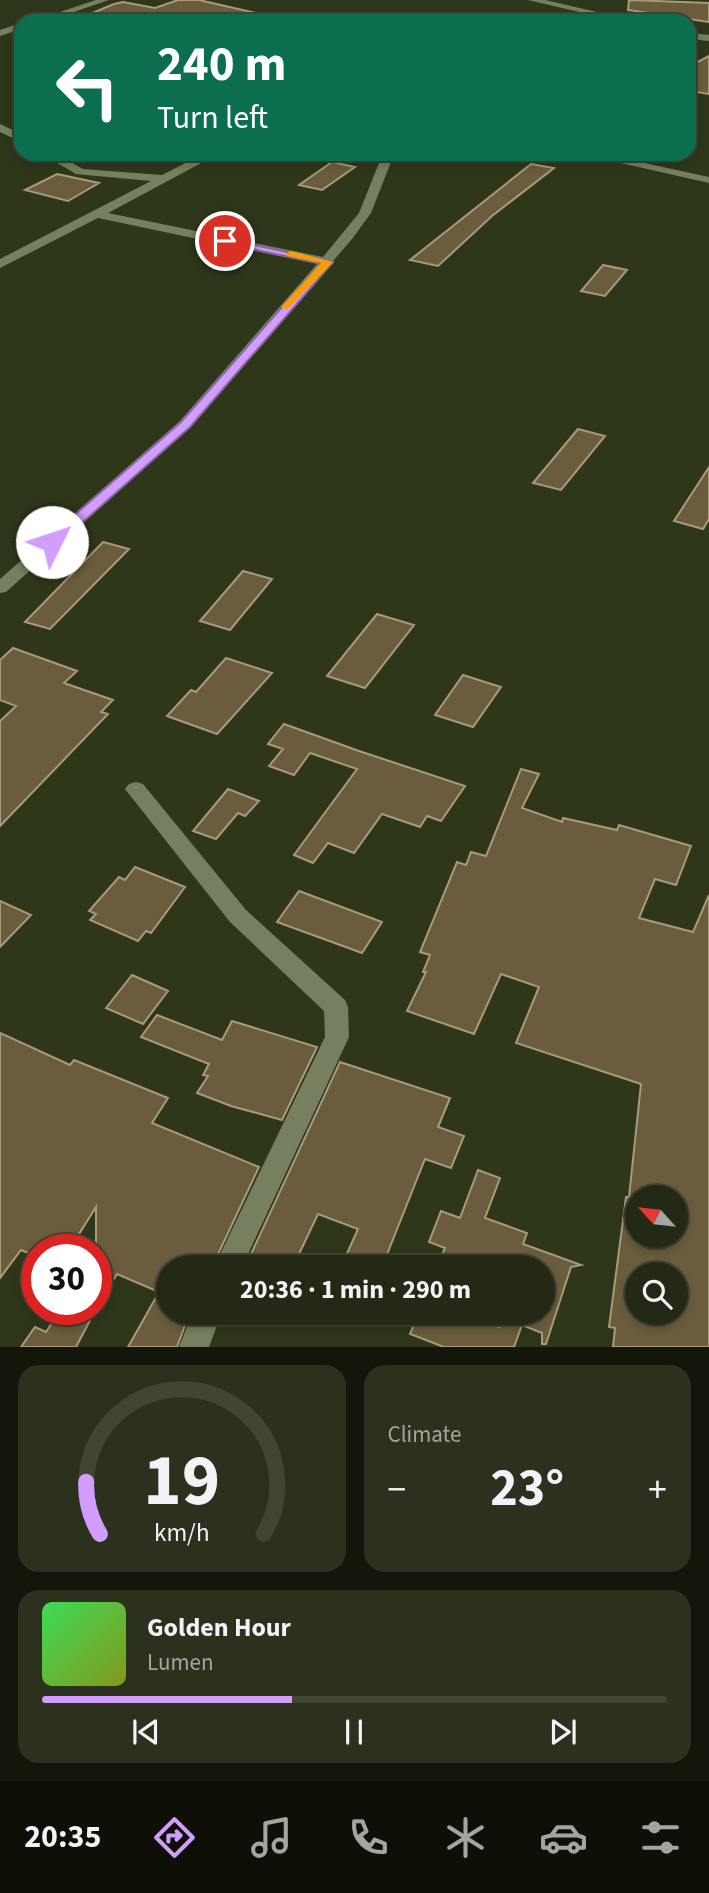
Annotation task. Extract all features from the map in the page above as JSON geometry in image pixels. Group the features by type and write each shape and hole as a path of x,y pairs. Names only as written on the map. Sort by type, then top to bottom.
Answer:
{"street":[{"path":"64,14 105,0"},
{"path":"533,0 598,14"},
{"path":"60,161 80,172 167,179"},
{"path":"0,264 199,161"},
{"path":"0,588 185,424 328,262 365,213 383,161"},
{"path":"620,161 709,180"},
{"path":"96,214 328,262"},
{"path":"136,789 238,916 336,1007 337,1037 234,1255"},
{"path":"194,1347 203,1325"}],"building":[{"path":"178,0 199,0 260,14 90,14 123,2 155,8"},
{"path":"629,0 709,3 709,22 696,20 696,14 655,14 628,10"},
{"path":"709,56 709,94 696,92 696,63"},
{"path":"332,162 355,167 322,190 299,185"},
{"path":"531,164 554,168 492,216 438,266 410,260"},
{"path":"57,174 99,183 68,201 25,190"},
{"path":"603,265 627,270 605,296 581,291"},
{"path":"578,429 605,436 561,490 533,483"},
{"path":"709,467 709,519 703,529 674,521"},
{"path":"103,542 129,549 50,629 25,622"},
{"path":"243,571 272,579 230,630 200,621"},
{"path":"377,614 414,625 365,688 327,676"},
{"path":"13,648 77,671 64,683 113,700 101,712 108,714 0,826 0,721 16,706 0,700 0,660"},
{"path":"226,658 272,673 217,734 167,716 191,690 196,692"},
{"path":"463,675 501,687 473,727 435,715"},
{"path":"284,724 465,786 441,821 427,816 420,827 382,814 354,853 328,843 313,863 294,855 357,769 310,753 294,775 269,766 283,749 268,744"},
{"path":"521,769 539,774 522,808 562,822 563,818 617,830 619,825 691,846 676,885 655,879 639,918 693,932 709,895 709,1347 613,1347 615,1328 609,1327 625,1205 625,1248 688,1248 688,1185 630,1185 641,1084 516,1043 539,987 501,974 474,1034 407,1011 426,972 423,972 430,955 420,952 457,862 466,865 471,852 486,856"},
{"path":"228,789 259,801 245,816 238,813 216,839 193,831"},
{"path":"135,867 185,887 151,933 146,931 138,941 90,920 96,914 89,911 119,877 125,880"},
{"path":"299,891 382,922 362,953 277,922"},
{"path":"0,901 31,915 0,947"},
{"path":"132,975 168,991 143,1024 106,1008"},
{"path":"157,1015 222,1040 232,1021 317,1047 282,1120 197,1093 208,1076 203,1075 209,1064 141,1037"},
{"path":"0,1033 70,1065 74,1060 168,1098 152,1123 259,1167 218,1255 156,1255 156,1291 117,1274 112,1282 112,1234 96,1234 96,1207 79,1234 21,1234 21,1250 0,1278"},
{"path":"340,1062 450,1098 438,1127 464,1136 451,1168 425,1159 387,1255 346,1255 358,1229 318,1214 299,1254 301,1255 251,1255"},
{"path":"478,1170 500,1178 485,1218 527,1233 523,1244 553,1255 442,1255 445,1248 429,1242 441,1211 460,1218"},
{"path":"555,1256 581,1265 571,1267 555,1316"},
{"path":"156,1297 156,1325 185,1325 177,1347 128,1347"},
{"path":"51,1325 88,1325 76,1347 21,1347 35,1327 46,1332"},
{"path":"414,1325 522,1325 514,1347 444,1347 410,1334"},
{"path":"522,1325 552,1325 546,1344 542,1344 542,1333"}],"slow traffic":[{"path":"287,307 328,262 291,254"}],"route":[{"path":"52,542 185,424 238,360 328,262 225,241"}]}
